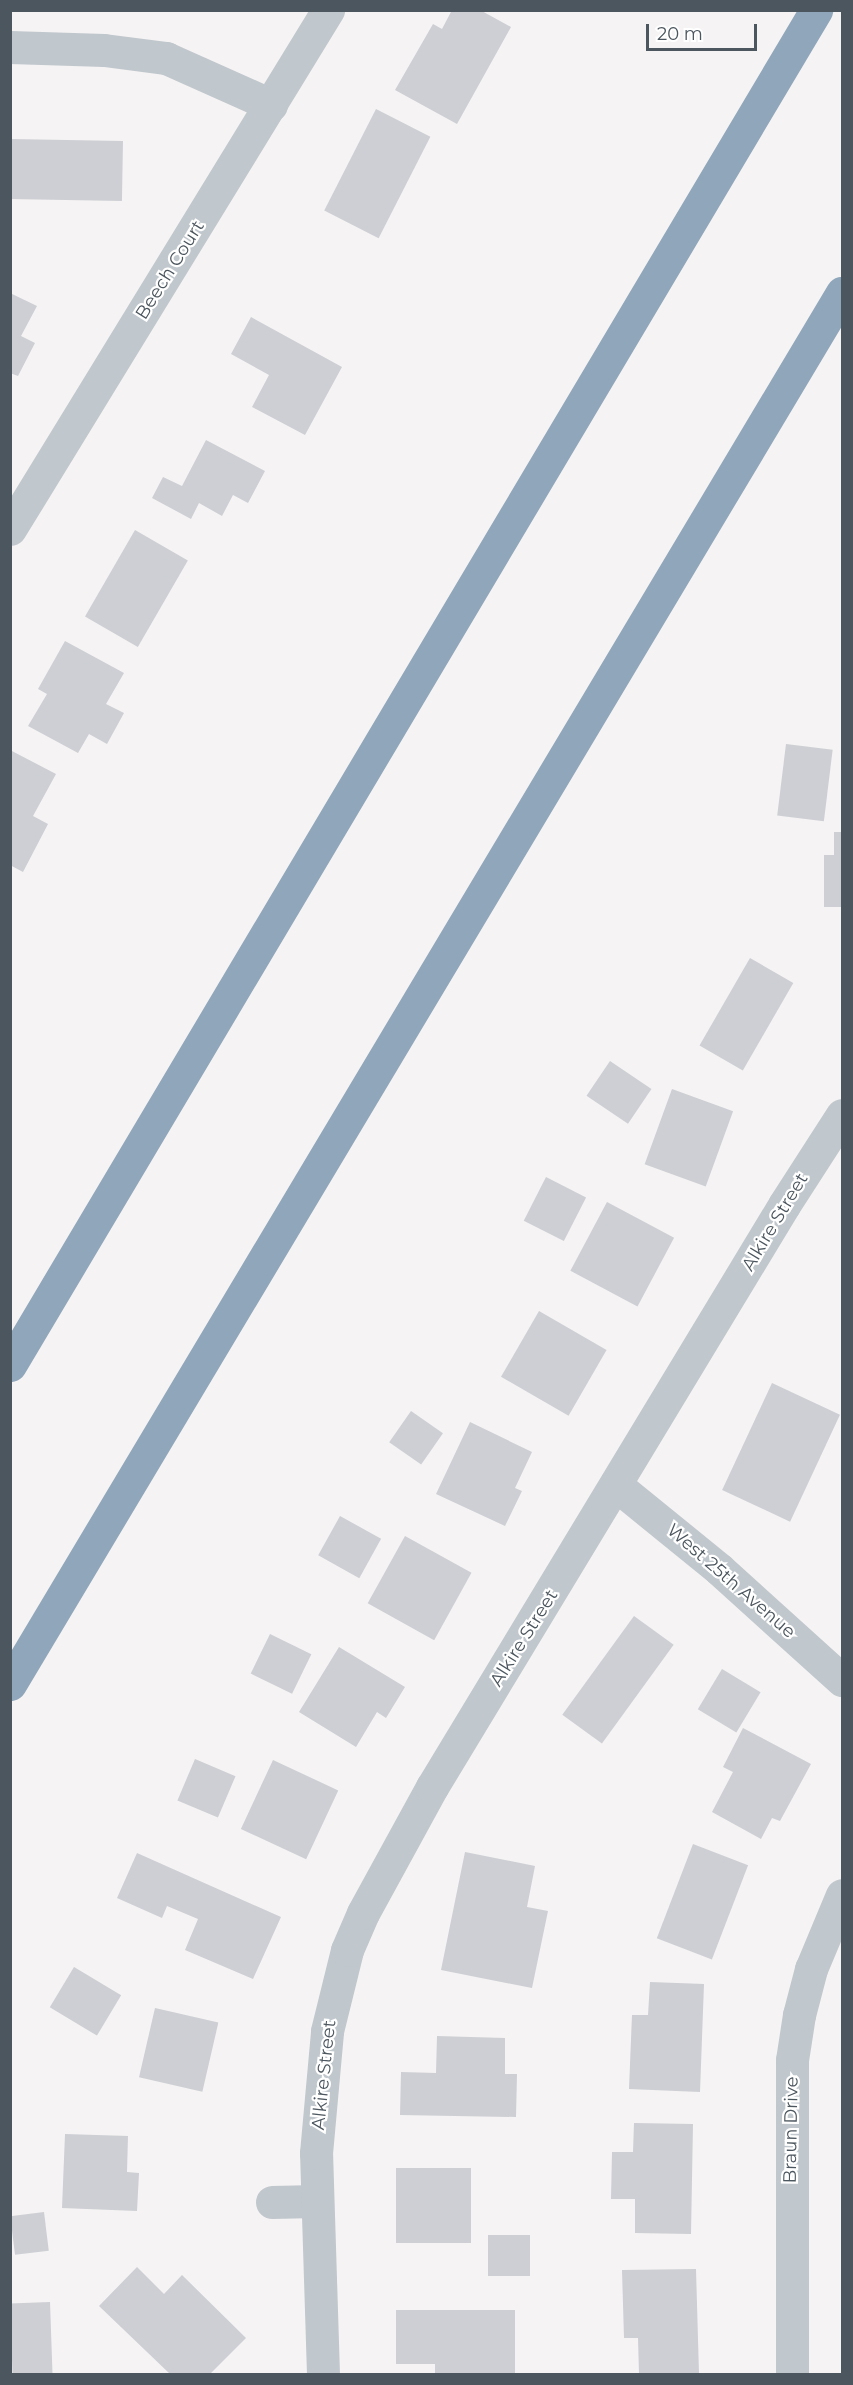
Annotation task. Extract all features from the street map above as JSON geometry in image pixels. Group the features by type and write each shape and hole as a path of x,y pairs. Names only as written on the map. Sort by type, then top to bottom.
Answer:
{"highway":[{"path":"10,1365 816,10"},
{"path":"10,1684 843,293"}],"street":[{"name":"Beech Court","path":"12,524 328,10"},
{"path":"10,47 104,50 166,58 271,105"},
{"name":"Alkire Street","path":"323,2374 316,2201 327,2031 347,1950 363,1913 432,1787 618,1486 784,1205 843,1115"},
{"name":"West 25th Avenue","path":"618,1486 719,1569 843,1680"},
{"name":"Braun Drive","path":"792,2374 792,2060 799,2015 812,1969 843,1895"},
{"path":"272,2202 316,2201"}],"building":[{"path":"452,10 480,10 511,27 457,124 395,90 433,24 442,29"},
{"path":"376,109 430,137 379,238 324,211"},
{"path":"10,139 123,141 122,201 10,199"},
{"path":"10,293 37,306 21,336 35,343 18,376 10,373"},
{"path":"251,317 342,367 305,435 252,407 269,375 231,354"},
{"path":"206,440 265,471 248,503 233,495 222,516 199,503 191,519 152,498 163,477 182,486"},
{"path":"135,530 188,560 138,647 85,617"},
{"path":"65,641 124,673 106,704 124,713 107,744 89,734 78,753 28,726 47,694 38,689"},
{"path":"786,744 833,750 824,821 777,815"},
{"path":"10,750 56,774 33,816 48,824 23,872 10,865"},
{"path":"834,832 842,832 842,907 824,907 824,855 834,855"},
{"path":"750,958 793,983 743,1070 700,1045"},
{"path":"610,1061 651,1089 628,1124 587,1096"},
{"path":"672,1089 733,1111 706,1186 645,1164"},
{"path":"546,1177 586,1197 564,1241 524,1221"},
{"path":"607,1202 674,1238 637,1307 570,1271"},
{"path":"539,1311 607,1350 569,1416 501,1377"},
{"path":"772,1383 840,1415 790,1522 722,1490"},
{"path":"411,1411 443,1433 421,1464 389,1442"},
{"path":"470,1422 532,1452 515,1488 522,1491 505,1526 436,1494"},
{"path":"340,1516 381,1539 359,1578 318,1555"},
{"path":"405,1536 471,1573 434,1640 368,1603"},
{"path":"634,1616 674,1645 602,1744 562,1715"},
{"path":"270,1634 311,1654 292,1694 251,1674"},
{"path":"339,1647 405,1687 386,1718 377,1712 356,1747 299,1712"},
{"path":"722,1669 761,1692 736,1732 698,1709"},
{"path":"743,1728 811,1764 780,1821 772,1818 761,1839 712,1812 733,1772 723,1767"},
{"path":"195,1759 236,1776 218,1818 177,1800"},
{"path":"273,1760 338,1790 306,1859 241,1829"},
{"path":"693,1844 748,1865 712,1959 657,1938"},
{"path":"465,1852 535,1866 527,1907 548,1911 532,1988 441,1970"},
{"path":"137,1853 281,1917 253,1979 185,1950 198,1919 167,1906 162,1918 117,1898"},
{"path":"74,1967 121,1995 97,2036 50,2007"},
{"path":"650,1982 704,1984 700,2092 629,2089 632,2015 648,2015"},
{"path":"155,2008 218,2023 202,2092 139,2077"},
{"path":"437,2036 505,2038 505,2074 517,2074 516,2117 400,2115 401,2072 436,2073"},
{"path":"634,2123 693,2124 691,2234 635,2233 635,2199 611,2199 612,2152 633,2152"},
{"path":"65,2134 128,2136 127,2172 139,2173 137,2211 62,2208"},
{"path":"396,2168 471,2168 471,2243 396,2243"},
{"path":"44,2212 49,2251 15,2255 10,2216"},
{"path":"488,2235 530,2235 530,2276 488,2276"},
{"path":"137,2267 164,2294 182,2275 246,2338 210,2374 170,2374 99,2306"},
{"path":"696,2269 699,2374 639,2374 638,2338 624,2338 622,2270"},
{"path":"50,2302 53,2374 12,2374 10,2303"},
{"path":"396,2310 515,2310 515,2374 435,2374 435,2364 396,2364"}]}
